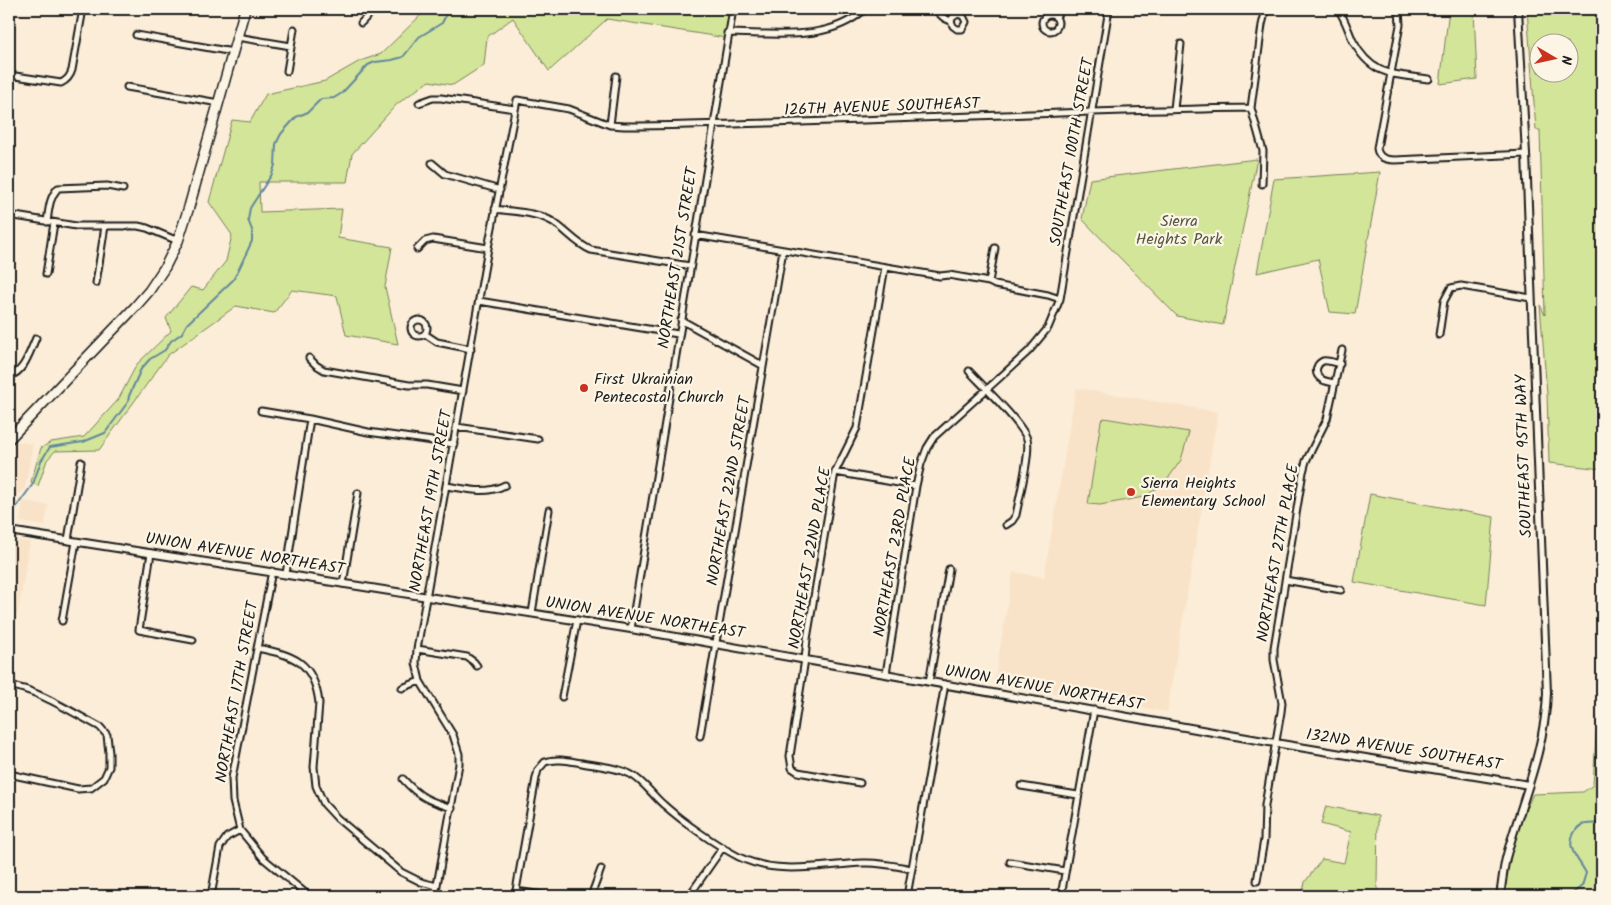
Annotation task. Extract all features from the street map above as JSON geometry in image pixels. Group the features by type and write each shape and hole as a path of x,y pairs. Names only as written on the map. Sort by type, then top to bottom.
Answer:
{"main road":[{"path":"9,439 149,291 165,267 178,240 246,9"}],"street":[{"path":"9,75 60,83 66,81 72,70 83,9"},
{"path":"361,23 374,9"},
{"name":"NORTHEAST 21ST STREET","path":"631,629 727,33 733,9"},
{"path":"727,33 818,32 844,23 865,9"},
{"path":"934,9 944,18 951,21"},
{"path":"1056,17 1061,9"},
{"name":"SOUTHEAST 100TH STREET","path":"1060,299 1109,9"},
{"path":"1262,184 1263,151 1251,108 1262,25 1266,9"},
{"path":"1338,9 1360,52 1375,68 1391,73 1429,79"},
{"path":"1399,9 1400,25 1377,148 1380,155 1387,160 1526,154"},
{"name":"SOUTHEAST 95TH WAY","path":"1500,896 1507,857 1543,734 1547,693 1526,154 1518,9"},
{"path":"287,71 294,30"},
{"path":"136,36 233,52"},
{"path":"237,37 291,46"},
{"path":"1174,109 1181,44"},
{"path":"610,125 616,76"},
{"path":"127,87 219,103"},
{"path":"419,103 433,98 441,98 515,109"},
{"name":"126TH AVENUE SOUTHEAST","path":"517,100 569,109 610,125 713,125 1251,108"},
{"name":"NORTHEAST 19TH STREET","path":"435,896 459,764 454,735 420,681 416,663 417,649 488,248 517,100"},
{"path":"432,163 445,174 500,190"},
{"path":"47,222 51,199 58,188 107,186 123,189"},
{"path":"495,210 534,215 549,220 584,247 591,250 690,266"},
{"path":"9,215 76,226 138,226 178,240"},
{"path":"46,274 54,223"},
{"path":"96,282 105,226"},
{"path":"695,235 989,282 995,285 1060,299"},
{"path":"417,249 425,241 433,238 488,248"},
{"path":"989,282 995,248"},
{"name":"NORTHEAST 22ND STREET","path":"700,736 782,250"},
{"name":"NORTHEAST 22ND PLACE","path":"860,783 805,774 792,768 790,756 835,472 857,428 885,266"},
{"path":"1439,335 1444,301 1451,288 1460,286 1531,298"},
{"name":"NORTHEAST 23RD PLACE","path":"886,674 916,486 927,448 934,438 1029,350 1041,336 1054,315 1060,299"},
{"path":"479,301 678,334"},
{"path":"681,320 762,365"},
{"path":"425,334 441,344 471,349"},
{"path":"9,376 20,371 36,338"},
{"name":"NORTHEAST 27TH PLACE","path":"1257,881 1264,840 1265,805 1282,703 1274,660 1274,648 1304,466 1327,419 1342,350"},
{"path":"309,358 316,366 324,370 463,391"},
{"path":"1335,383 1322,380 1317,375 1317,369 1325,361 1340,364"},
{"path":"969,371 1020,427 1027,438 1028,444 1016,515 1012,522 1006,525"},
{"path":"261,411 310,419 368,432 454,444"},
{"path":"286,574 310,419"},
{"path":"457,427 538,439"},
{"path":"68,540 81,462"},
{"path":"835,472 916,486"},
{"path":"446,486 491,491 505,485"},
{"path":"344,584 358,493"},
{"path":"532,613 550,510"},
{"name":"UNION AVENUE NORTHEAST","path":"9,531 577,620 1275,742"},
{"path":"62,621 76,542"},
{"path":"151,553 139,630 193,640"},
{"path":"930,682 949,569"},
{"name":"NORTHEAST 17TH STREET","path":"240,830 233,801 232,778 272,571"},
{"path":"1285,580 1342,590"},
{"path":"562,697 577,620"},
{"path":"257,648 289,655 302,664 312,677 319,702 315,778 316,786 324,804 337,818 401,872 421,882 437,886"},
{"path":"417,649 467,657 477,666"},
{"path":"402,688 420,681"},
{"path":"908,896 944,684"},
{"path":"9,686 19,686 100,727 107,736 109,753 109,766 104,778 91,788 78,789 9,774"},
{"path":"1060,896 1094,710"},
{"name":"132ND AVENUE SOUTHEAST","path":"1275,742 1529,785"},
{"path":"549,896 516,894 536,778 544,762 556,759 614,768 630,774 644,784 672,812 723,847 748,860 774,867 795,868 865,863 912,869"},
{"path":"403,779 419,796 452,808"},
{"path":"1020,786 1078,795"},
{"path":"211,896 220,848 227,837 240,830 263,858 309,896"},
{"path":"689,896 723,847"},
{"path":"1010,862 1065,871"},
{"path":"591,896 601,869"}],"shaded area":[{"name":"Sierra Heights Elementary School","path":"1076,388 1218,412 1167,712 994,684 1013,572 1044,577"},
{"path":"17,441 33,444 25,488 9,505 9,450"},
{"path":"23,501 48,505 45,526 20,522"},
{"path":"9,539 30,542 18,614 9,621"}],"green space":[{"path":"427,9 731,9 726,38 607,19 549,71 513,18 487,37 484,65 453,85 429,81 397,104 352,154 347,182 259,182 260,212 342,209 338,238 392,247 385,287 398,344 346,335 337,296 292,290 274,313 236,306 168,355 99,450 55,451 47,460 38,486 31,482 41,448 51,442 84,437 118,400 137,364 171,331 166,318 191,287 203,290 226,261 232,235 209,202 232,120 250,122 266,94 325,81 360,61 381,54"},
{"path":"1449,9 1474,9 1477,79 1440,84"},
{"path":"1527,9 1602,9 1602,469 1549,463 1547,394 1540,305 1545,315 1540,130 1536,130 1532,82 1578,82 1578,32 1529,32"},
{"name":"Sierra Heights Park","path":"1257,159 1223,325 1177,316 1082,219 1090,179"},
{"path":"1380,172 1355,314 1330,312 1318,259 1257,273 1274,179"},
{"path":"1104,418 1189,432 1181,460 1165,483 1144,497 1100,505 1088,504 1101,421"},
{"path":"1370,494 1494,517 1486,605 1354,582"},
{"path":"1602,697 1602,896 1499,896 1507,849 1533,794 1583,792 1593,785 1596,736"},
{"path":"1326,806 1378,816 1377,884 1380,896 1302,896 1305,882 1322,859 1344,863 1351,832 1321,824"}],"waterway":[{"path":"9,517 33,484 41,461 50,447 83,442 105,433 128,402 141,369 150,359 165,350 171,341 182,333 187,324 233,280 252,241 252,230 248,220 250,208 272,174 275,165 276,144 281,134 296,117 308,112 321,99 334,98 342,93 368,65 403,57 419,37 442,23 449,9"},
{"path":"1569,896 1582,886 1586,873 1572,849 1571,844 1574,833 1582,825 1602,823"}],"place":[{"name":"First Ukrainian Pentecostal Church","path":"584,388"},
{"name":"Sierra Heights Elementary School","path":"1131,492"}]}
